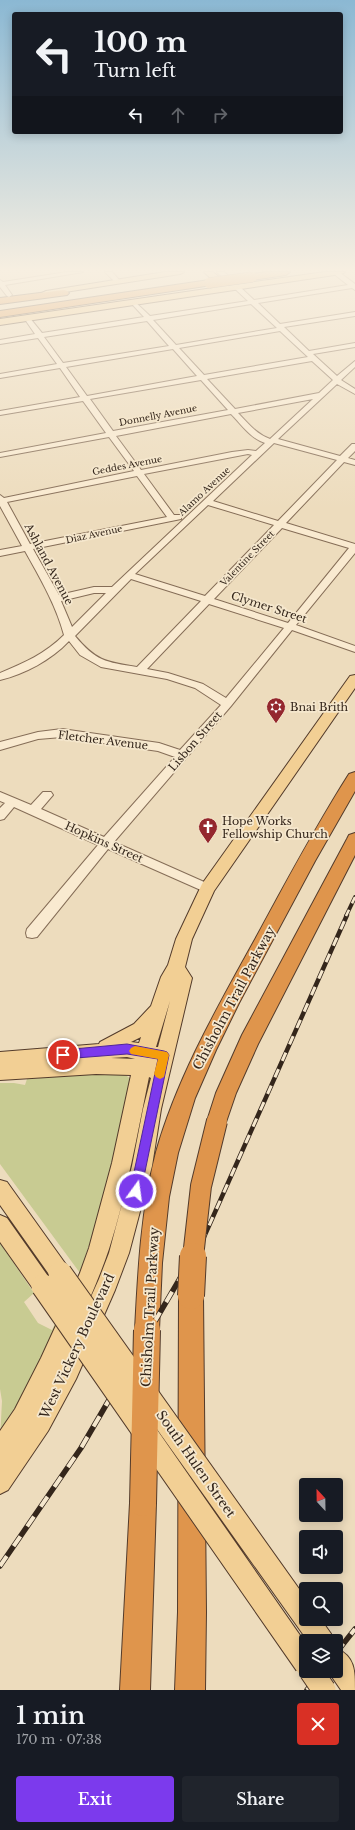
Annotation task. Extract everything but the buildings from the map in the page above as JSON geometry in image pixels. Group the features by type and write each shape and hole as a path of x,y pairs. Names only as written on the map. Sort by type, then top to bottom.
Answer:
{"highway":[{"name":"Chisholm Trail Parkway","path":"135,1690 143,1534 150,1268 154,1225 162,1176 180,1111 204,1051 309,858 353,781"},
{"path":"190,1690 192,1612 192,1266 193,1239 200,1189 205,1164 228,1087 249,1041 351,847"}],"main road":[{"name":"West Vickery Boulevard","path":"0,1482 40,1423 68,1371 108,1283 119,1253 138,1180 159,1008 168,977 176,968 184,939 207,888 355,679"},
{"name":"West Vickery Boulevard","path":"0,1451 23,1417 49,1366 86,1282 99,1248 122,1163 153,1062 184,978 176,968"},
{"path":"95,1052 114,1044 140,1029 159,1008"},
{"path":"0,1060 127,1049 153,1062"},
{"path":"0,1072 100,1067 153,1062"},
{"name":"South Hulen Street","path":"0,1189 52,1280 299,1653"},
{"name":"South Hulen Street","path":"0,1224 52,1280 317,1634"},
{"path":"343,1671 355,1688"},
{"path":"316,1678 324,1690"}],"street":[{"path":"50,351 138,474 172,518"},
{"path":"0,376 151,351"},
{"path":"178,351 259,438 355,463"},
{"path":"306,351 337,380 355,392"},
{"path":"0,413 202,377 329,351"},
{"name":"Alamo Avenue","path":"0,677 34,663 56,649 129,575 355,363"},
{"path":"330,373 344,373"},
{"path":"330,386 346,387"},
{"name":"Donnelly Avenue","path":"0,455 320,395"},
{"name":"Valentine Street","path":"139,671 355,446"},
{"name":"Geddes Avenue","path":"0,500 138,474 241,452 257,454"},
{"name":"Ashland Avenue","path":"0,500 56,599 65,619 69,636 84,653 96,661 118,669 168,676 198,686 227,704"},
{"path":"207,502 355,547"},
{"name":"Diaz Avenue","path":"0,553 172,518 181,517 188,519"},
{"name":"Lisbon Street","path":"32,933 106,843 227,704 289,626 355,547"},
{"name":"Clymer Street","path":"129,575 289,626 355,649"},
{"path":"56,599 94,590 115,590"},
{"name":"Fletcher Avenue","path":"0,746 32,735 62,733 152,746 182,755"},
{"path":"33,810 48,795"},
{"name":"Hopkins Street","path":"0,796 207,888"},
{"path":"0,816 13,802"}],"green space":[{"path":"107,1073 123,1074 132,1081 134,1085 93,1233 80,1273 0,1164 0,1083 25,1085 27,1079"},
{"path":"0,1243 34,1293 24,1302 38,1323 52,1330 55,1324 58,1328 0,1439 2,1401 0,1389"}],"railway":[{"path":"346,916 355,897"},
{"path":"192,1257 204,1237 347,915"},
{"path":"0,1566 81,1448 193,1256"},
{"path":"343,1644 355,1629"},
{"path":"307,1690 316,1678"}],"slow traffic":[{"path":"135,1051 164,1055 160,1074"}],"place":[{"name":"Bnai Brith","path":"276,724"},
{"name":"Hope Works Fellowship Church","path":"208,844"}],"route":[{"path":"63,1055 127,1049 164,1055 136,1191"}]}
